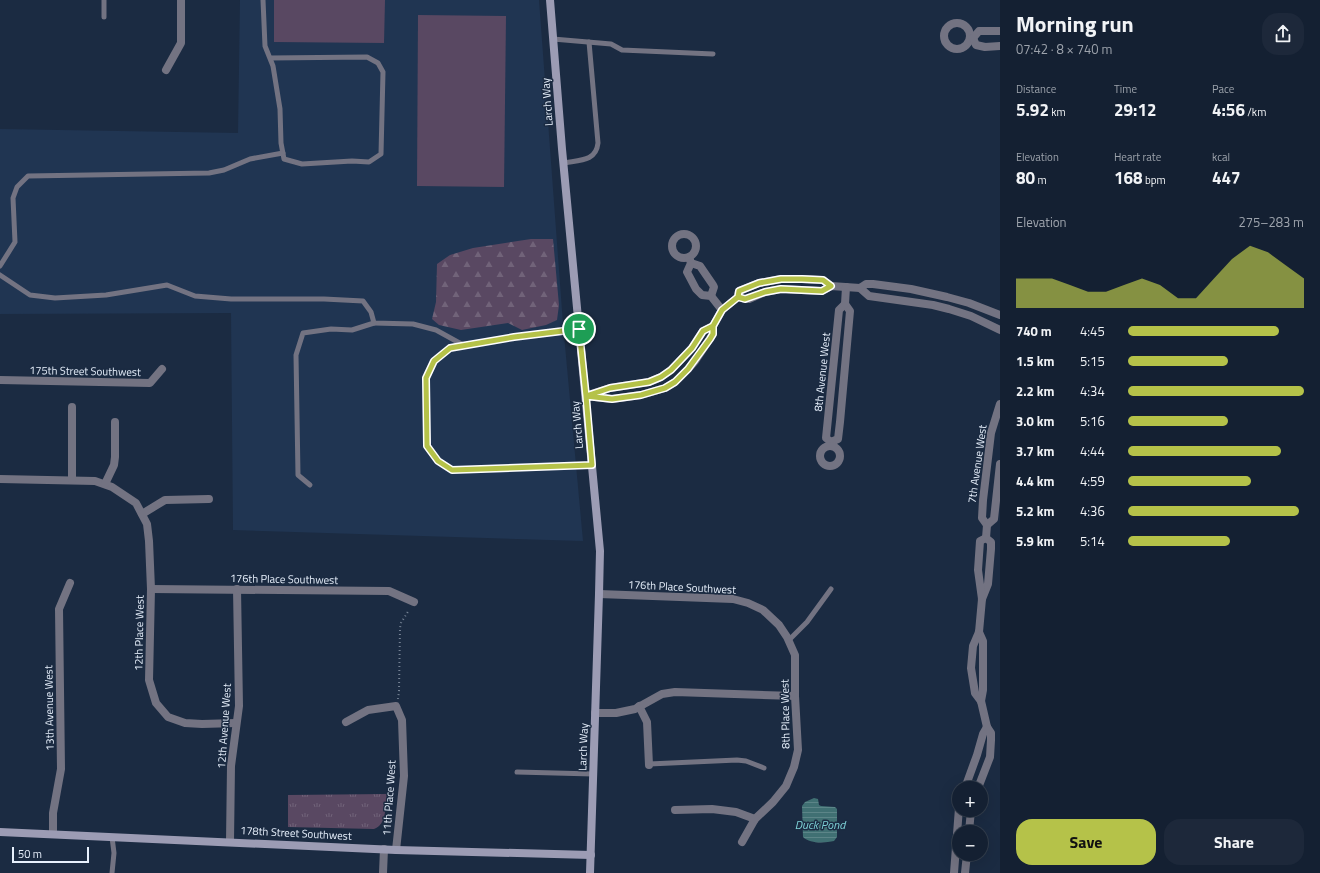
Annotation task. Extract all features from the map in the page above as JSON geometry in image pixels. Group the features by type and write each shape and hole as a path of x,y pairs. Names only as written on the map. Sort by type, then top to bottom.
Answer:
{"main road":[{"name":"Larch Way","path":"550,0 563,163 600,551 600,594 590,873"},
{"name":"178th Street Southwest","path":"0,832 230,841 396,850 591,855"}],"street":[{"path":"166,70 181,44 181,0"},
{"path":"1000,30 979,31 972,38 976,45 985,47 1000,46"},
{"path":"712,296 702,295 696,289 687,272 690,260 700,266 713,285 712,296 722,310"},
{"path":"586,396 615,399 641,395 665,388 675,382 688,369 713,334 713,326 722,310 738,297 745,299 765,292 781,289 822,291 831,286 860,288 866,284 873,284 911,289 969,303 1000,315"},
{"name":"8th Avenue West","path":"845,304 850,310 840,422 838,439 831,444 826,438 839,310 845,304 846,288"},
{"path":"860,288 869,296 933,305 949,309 971,316 1000,330"},
{"path":"586,396 610,388 649,382 661,377 671,370 692,348 703,331 713,326"},
{"name":"175th Street Southwest","path":"0,380 150,383 162,369"},
{"name":"7th Avenue West","path":"981,781 990,757 991,733 987,727 981,702 975,693 971,668 973,646 979,632 982,599 988,584 991,542 986,538 987,525 982,518 983,500 991,433 1000,404"},
{"path":"72,407 72,480"},
{"path":"0,480 72,480 95,481 105,484 114,465 115,422"},
{"name":"7th Avenue West","path":"987,525 994,519 1000,464"},
{"name":"12th Place West","path":"105,484 136,503 147,524 151,589 149,680 156,703 168,717 185,723 236,723"},
{"path":"142,514 165,500 209,498"},
{"name":"13th Avenue West","path":"53,834 53,813 61,769 59,609 70,582"},
{"name":"176th Place Southwest","path":"151,589 389,591 414,602"},
{"name":"12th Avenue West","path":"230,841 232,766 239,706 237,589"},
{"name":"176th Place Southwest","path":"600,594 733,599 748,603 763,610 779,625"},
{"name":"8th Place West","path":"742,842 755,819 786,786 794,767 798,750 795,696 795,655 789,640 779,625"},
{"name":"7th Avenue West","path":"979,632 983,641 983,690 981,702"},
{"path":"595,713 616,713 635,709 662,694 675,692 795,696"},
{"path":"346,722 368,710 396,706"},
{"name":"11th Place West","path":"396,706 402,720 404,776 396,850"},
{"path":"639,706 647,722 649,764"},
{"path":"968,781 977,755 982,734 987,727"},
{"path":"675,810 712,809 736,812 755,819"},
{"path":"954,873 958,817"},
{"path":"383,873 384,849"},
{"path":"966,873 967,861"}],"lane":[{"path":"104,0 104,17"},
{"path":"263,0 264,46 273,66 280,110 280,143 284,159 302,164 352,161 369,162 381,154 383,72 378,63 367,57 270,58"},
{"path":"553,38 611,44 622,50 713,54"},
{"path":"563,163 593,156 597,150 597,126 589,42"},
{"path":"0,266 15,242 13,198 17,188 28,176 209,173 224,170 250,159 283,153"},
{"path":"0,275 30,295 55,298 106,295 167,285 195,296 231,299 324,299 362,301 371,312 374,323"},
{"path":"310,485 298,475 296,355 303,333 331,329 352,330 374,323 413,324 436,330 465,346"},
{"path":"579,329 514,337 450,348 434,361 426,378 427,446 438,461 452,470 592,465"},
{"path":"789,640 807,622 831,589"},
{"path":"649,764 737,760 746,761 764,768"},
{"path":"517,772 593,774"},
{"path":"112,836 114,853 112,873"}],"path":[{"path":"396,706 399,691 401,623 414,602"}],"shaded area":[{"path":"240,0 539,0 563,324 583,541 233,530 231,313 0,314 0,129 238,133"}],"green space":[{"path":"274,0 385,0 384,43 274,42"},
{"path":"418,15 506,16 504,187 417,186"},
{"path":"531,239 553,239 559,305 557,320 546,325 522,330 508,323 461,330 439,325 432,319 436,302 437,264 450,255 473,248"},
{"path":"387,794 383,819 381,824 374,829 288,827 288,795"}],"water":[{"name":"Duck Pond","path":"814,798 818,799 819,805 821,806 835,807 837,809 837,837 834,841 814,842 803,837 802,806 805,802"}],"route":[{"path":"579,329 514,337 450,348 434,361 426,378 427,446 438,461 452,470 592,465 586,396 610,388 649,382 661,377 671,370 692,348 703,331 713,326 722,310 738,297 749,299 765,292 781,289 822,291 831,286 823,280 781,279 759,283 739,291 738,297 722,310 713,326 713,334 688,369 675,382 665,388 641,395 612,399 586,396 579,329"}]}
